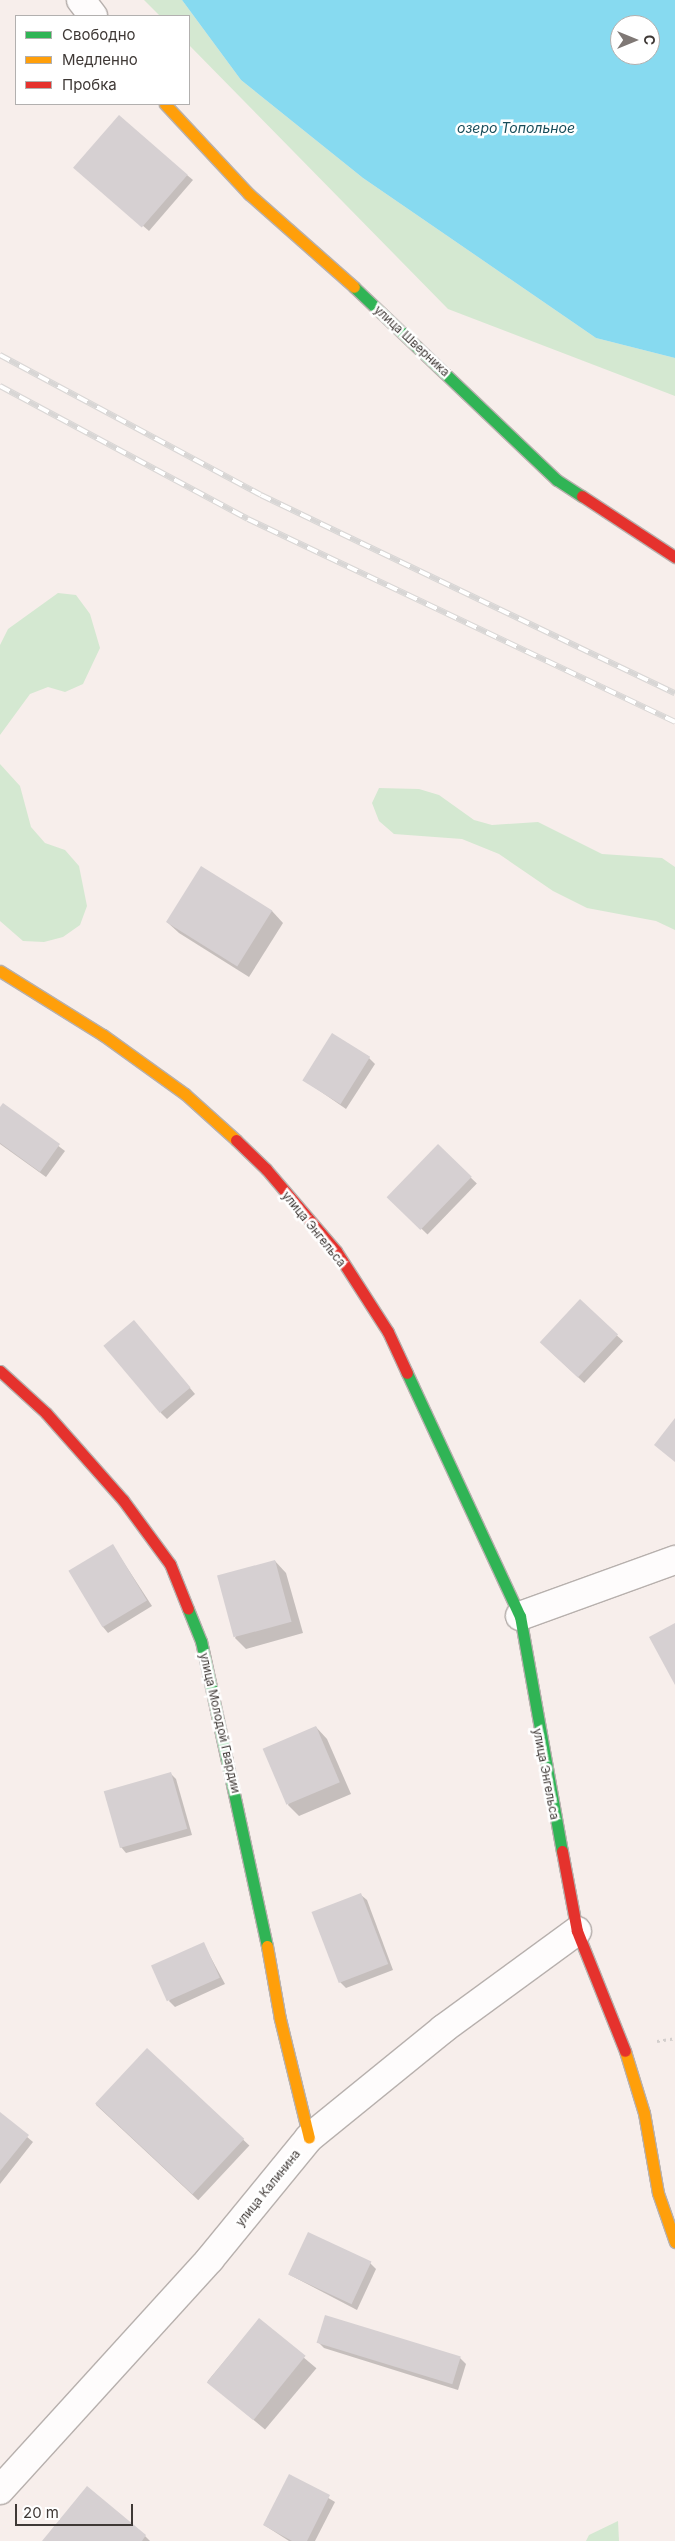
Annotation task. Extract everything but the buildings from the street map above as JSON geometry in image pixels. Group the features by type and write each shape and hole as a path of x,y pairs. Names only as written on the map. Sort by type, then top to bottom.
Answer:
{"street":[{"path":"81,0 91,15"},
{"name":"улица Шверника","path":"166,105 249,194 398,327 557,480 675,558"},
{"name":"улица Энгельса","path":"1,976 103,1035 185,1094 266,1169 336,1251 388,1332 520,1616 532,1697 577,1931 624,2047 644,2113 658,2193 675,2242"},
{"name":"улица Молодой Гвардии","path":"0,1371 46,1413 123,1500 170,1564 201,1641 255,1879 280,2020 309,2138"},
{"path":"520,1616 675,1560"},
{"name":"улица Калинина","path":"0,2490 210,2259 309,2138 443,2029 577,1931"}],"green space":[{"path":"144,0 182,0 241,80 363,178 596,338 675,358 675,396 448,309 190,46 190,15 159,15"},
{"path":"58,593 76,595 90,614 100,648 83,684 65,692 48,687 30,694 0,735 0,645 8,629"},
{"path":"0,764 20,786 31,827 45,843 65,850 79,866 87,906 80,925 63,937 44,942 23,941 0,921"},
{"path":"379,788 419,789 439,795 474,820 492,825 538,822 602,854 662,858 675,867 675,930 656,921 587,908 553,891 499,854 462,839 394,834 379,821 372,803"},
{"path":"618,2521 619,2541 586,2541 589,2535"}],"water":[{"name":"озеро Топольное","path":"182,0 675,0 675,358 596,338 363,178 241,80"}],"railway":[{"path":"0,355 261,495 675,693"},
{"path":"0,386 248,519 675,722"}],"traffic: fast":[{"path":"354,287 557,480 582,496"},
{"path":"407,1373 520,1616 562,1851"},
{"path":"188,1609 201,1641 267,1946"}],"traffic: slow":[{"path":"166,105 249,194 354,287"},
{"path":"0,971 103,1035 185,1094 236,1140"},
{"path":"267,1946 280,2019 309,2138"},
{"path":"625,2051 644,2113 658,2193 675,2242"}],"traffic: jam":[{"path":"582,496 675,557"},
{"path":"236,1140 266,1169 336,1251 388,1332 407,1373"},
{"path":"0,1371 46,1413 123,1500 170,1564 188,1609"},
{"path":"562,1851 577,1931 625,2051"}]}
